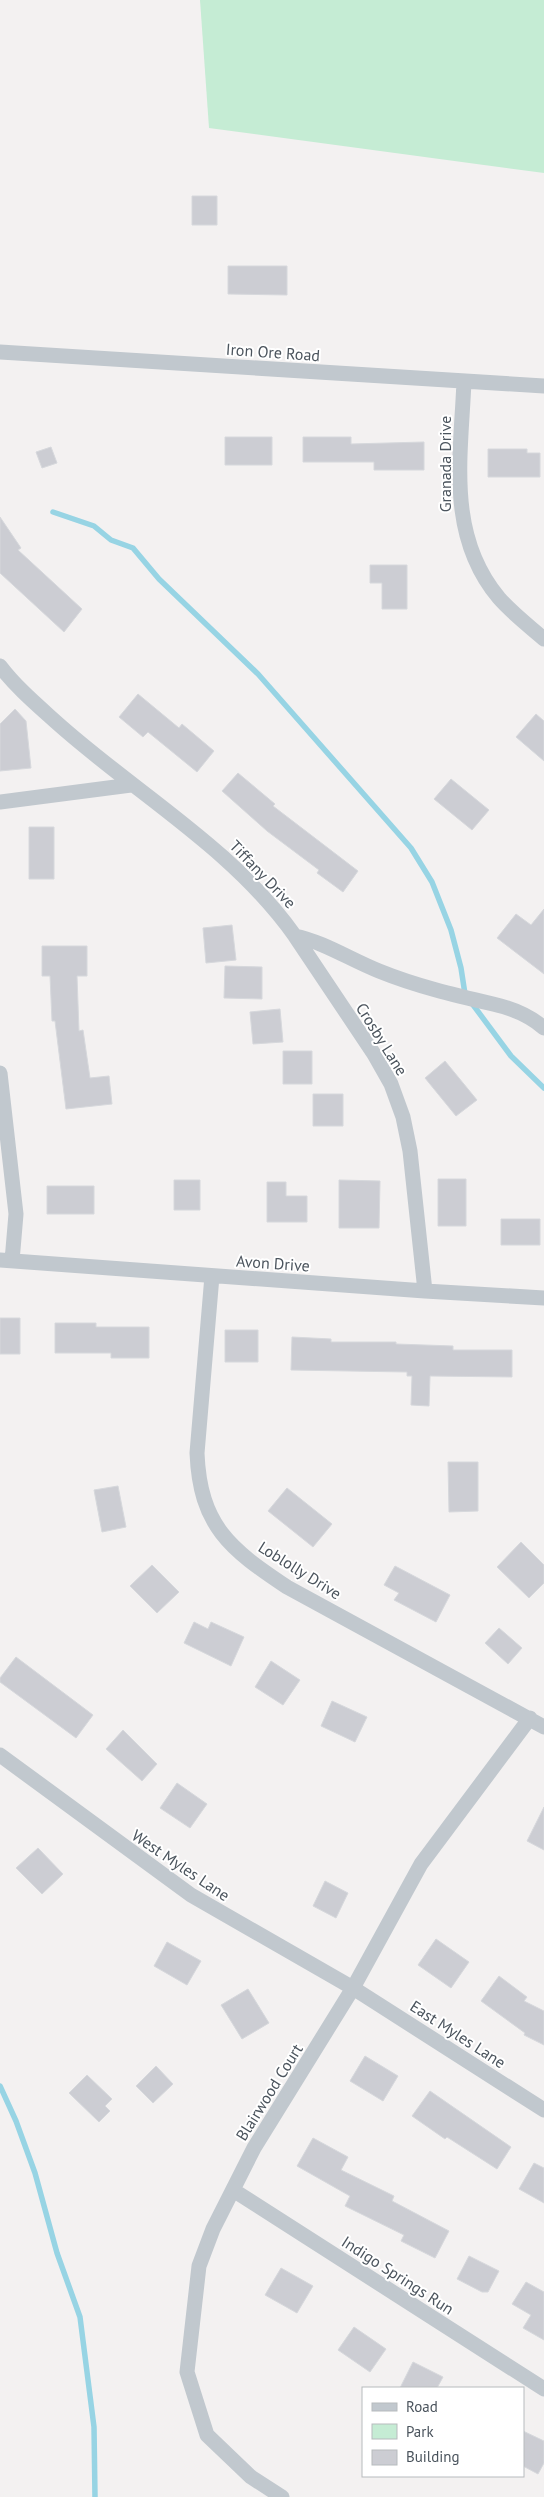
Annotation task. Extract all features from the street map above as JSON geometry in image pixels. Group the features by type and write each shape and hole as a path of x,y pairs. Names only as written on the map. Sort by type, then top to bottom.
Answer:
{"street":[{"name":"Iron Ore Road","path":"0,352 544,386"},
{"name":"Granada Drive","path":"464,381 460,504 464,530 472,555 484,578 499,598 544,639"},
{"name":"Tiffany Drive","path":"0,666 26,695 131,786 215,850 265,897 295,936"},
{"path":"0,802 131,786"},
{"path":"295,936 312,940 352,960 411,983 502,1006 522,1014 544,1028"},
{"name":"Crosby Lane","path":"295,936 374,1054 391,1084 403,1117 410,1151 424,1291"},
{"path":"0,1073 16,1214 6,1260"},
{"name":"Avon Drive","path":"6,1260 544,1298"},
{"name":"Loblolly Drive","path":"212,1276 197,1453 198,1477 204,1501 214,1523 229,1543 256,1566 287,1586 544,1727"},
{"name":"Blairwood Court","path":"282,2497 251,2477 207,2435 187,2372 199,2266 213,2229 254,2148 353,1988 421,1864 530,1718"},
{"name":"West Myles Lane","path":"0,1755 191,1895 353,1988"},
{"name":"East Myles Lane","path":"353,1988 544,2110"},
{"name":"Indigo Springs Run","path":"233,2190 544,2389"}],"green space":[{"path":"200,0 544,0 544,173 209,128"}],"building":[{"path":"192,196 217,196 217,225 192,225"},
{"path":"228,266 287,266 287,295 228,294"},
{"path":"225,437 272,437 272,465 225,465"},
{"path":"303,437 351,437 351,444 424,442 424,470 374,470 374,462 303,462"},
{"path":"51,447 57,463 42,468 36,452"},
{"path":"488,449 527,449 527,453 540,453 540,477 488,477"},
{"path":"0,517 21,548 18,550 82,609 64,632 0,573"},
{"path":"370,565 407,565 407,609 382,609 382,583 370,583"},
{"path":"138,694 179,728 182,724 214,751 197,772 148,732 143,737 119,717"},
{"path":"15,709 26,721 31,768 0,771 0,724"},
{"path":"536,714 544,721 544,761 516,737"},
{"path":"238,773 275,804 273,806 358,871 343,892 317,873 319,870 267,831 222,791"},
{"path":"451,779 489,810 472,830 434,799"},
{"path":"29,827 54,827 54,879 29,879"},
{"path":"544,909 544,974 497,938 516,914 531,925"},
{"path":"232,925 236,960 206,963 203,928"},
{"path":"42,946 87,946 87,976 77,976 79,1031 83,1030 90,1078 109,1076 112,1104 66,1109 55,1021 52,1021 50,976 42,976"},
{"path":"225,966 262,967 262,999 224,998"},
{"path":"280,1009 283,1042 253,1044 250,1012"},
{"path":"283,1051 312,1051 312,1084 283,1084"},
{"path":"445,1061 477,1100 456,1116 425,1078"},
{"path":"313,1094 343,1094 343,1126 313,1126"},
{"path":"438,1179 466,1179 466,1226 438,1226"},
{"path":"174,1180 200,1180 200,1210 174,1210"},
{"path":"339,1180 380,1181 379,1228 339,1228"},
{"path":"267,1182 286,1182 286,1196 307,1196 307,1222 267,1222"},
{"path":"47,1186 94,1186 94,1214 47,1214"},
{"path":"501,1219 540,1219 540,1245 501,1245"},
{"path":"0,1318 20,1318 20,1354 0,1354"},
{"path":"55,1323 96,1323 96,1327 149,1327 149,1358 111,1358 111,1353 55,1353"},
{"path":"225,1330 258,1330 258,1362 225,1362"},
{"path":"292,1337 331,1339 331,1342 396,1342 396,1344 453,1346 453,1350 512,1350 512,1377 430,1376 429,1406 411,1405 412,1376 407,1376 407,1372 291,1370"},
{"path":"448,1462 478,1462 478,1511 449,1512"},
{"path":"118,1486 126,1527 102,1532 94,1490"},
{"path":"287,1488 332,1524 313,1547 268,1511"},
{"path":"521,1542 544,1565 544,1583 529,1598 497,1567"},
{"path":"152,1565 179,1592 157,1613 130,1586"},
{"path":"395,1566 450,1595 436,1622 394,1600 399,1593 384,1585"},
{"path":"194,1622 208,1629 211,1622 244,1637 231,1666 184,1643"},
{"path":"499,1628 522,1648 508,1664 485,1643"},
{"path":"16,1657 93,1715 76,1738 0,1682 0,1678"},
{"path":"271,1661 300,1680 283,1705 255,1687"},
{"path":"332,1701 367,1717 355,1742 321,1726"},
{"path":"123,1730 157,1764 142,1781 106,1749"},
{"path":"177,1783 207,1804 190,1828 160,1808"},
{"path":"544,1807 544,1850 527,1841"},
{"path":"38,1848 63,1874 42,1894 16,1868"},
{"path":"325,1881 348,1893 336,1918 313,1906"},
{"path":"436,1939 469,1962 451,1988 418,1965"},
{"path":"167,1942 201,1961 187,1985 154,1966"},
{"path":"499,1976 527,1997 524,2001 544,2011 544,2045 524,2035 525,2033 481,2001"},
{"path":"248,1989 269,2023 242,2039 221,2005"},
{"path":"365,2056 398,2076 383,2101 350,2081"},
{"path":"156,2066 173,2084 153,2103 136,2086"},
{"path":"87,2075 112,2099 105,2106 110,2111 99,2122 69,2093"},
{"path":"430,2091 511,2147 497,2169 447,2137 445,2139 412,2116"},
{"path":"313,2138 348,2157 341,2170 394,2196 392,2201 449,2231 435,2258 401,2241 404,2235 345,2206 350,2196 297,2166"},
{"path":"534,2163 544,2168 544,2203 519,2189"},
{"path":"469,2256 499,2271 488,2292 482,2292 457,2279"},
{"path":"281,2268 313,2286 297,2313 265,2295"},
{"path":"526,2282 544,2292 544,2340 523,2328 531,2315 512,2304"},
{"path":"354,2327 386,2349 370,2372 338,2350"},
{"path":"413,2362 443,2377 438,2387 400,2387"},
{"path":"524,2431 544,2441 544,2463 538,2474 524,2467"}],"waterway":[{"path":"53,512 94,526 111,540 133,548 159,579 258,674 411,848 432,882 451,930 461,968 465,994 511,1056 544,1088"},
{"path":"0,2086 16,2121 35,2173 57,2253 80,2317 94,2427 95,2497"}]}
